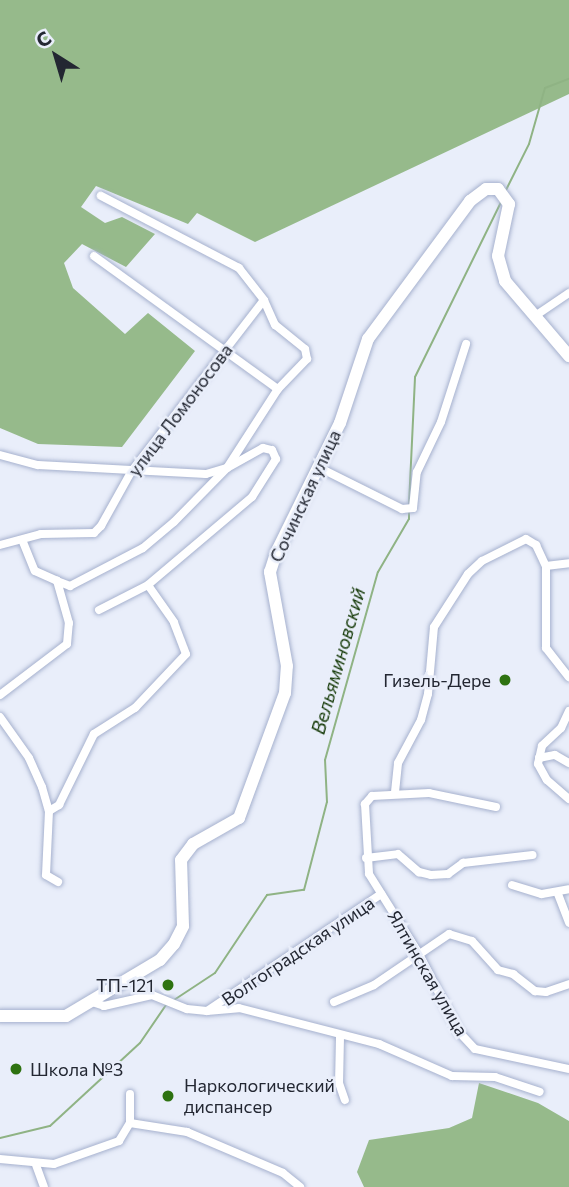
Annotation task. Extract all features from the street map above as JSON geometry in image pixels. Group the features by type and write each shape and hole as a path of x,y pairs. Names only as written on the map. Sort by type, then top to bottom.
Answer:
{"highway":[{"name":"Сочинская улица","path":"0,1016 66,1016 170,951 183,926 183,855 193,844 233,824 247,801 287,679 271,565 320,468 376,328 470,201 492,187 505,195 509,218 498,256 500,270 569,356"}],"street":[{"path":"21,541 35,571 70,586 143,548 227,468 278,389 307,359 305,349 275,325 264,300 239,268 101,196"},
{"path":"94,256 278,389"},
{"path":"535,316 569,293"},
{"name":"улица Ломоносова","path":"0,545 41,534 94,533 131,472 264,300"},
{"path":"320,468 404,509 415,504 417,472 441,422 466,345"},
{"path":"0,455 38,465 206,474 227,468 263,448 272,450 276,459 252,497 148,585 99,610"},
{"path":"496,807 429,793 396,792 398,763 424,707 439,615 455,601 468,574 482,561 526,539 536,545 547,566 546,648 569,677"},
{"path":"547,566 569,562"},
{"path":"0,695 67,644 69,623 57,582"},
{"path":"49,811 59,805 94,734 135,708 186,654 174,622 148,585"},
{"path":"569,711 561,728 542,746 540,758 540,770 569,799"},
{"path":"0,717 29,758 49,811 46,875 58,883"},
{"path":"540,758 555,755 569,763"},
{"name":"Ялтинская улица","path":"396,792 372,796 365,804 366,858 381,894 419,954 459,1032 475,1049 569,1069"},
{"path":"366,858 398,854 419,872 431,876 448,874 463,863 533,855"},
{"path":"512,885 558,894 569,889"},
{"name":"Волгоградская улица","path":"92,1002 104,1006 138,995 176,1002 187,1009 207,1011 381,894"},
{"path":"558,894 569,923"},
{"path":"334,1002 374,985 449,934 461,935 472,941 498,970 513,974 535,990 546,992 569,984"},
{"path":"207,1011 239,1008 340,1037 379,1044 452,1076 495,1077 540,1092"},
{"path":"340,1037 339,1083 345,1100"},
{"path":"0,1159 36,1166 54,1164 120,1141 130,1123 130,1094"},
{"path":"130,1123 187,1132 283,1173 300,1187"},
{"path":"36,1166 44,1187"}],"green space":[{"path":"0,0 569,0 569,94 255,242 197,213 188,224 96,186 81,207 105,223 122,217 155,234 126,267 82,244 64,263 73,288 125,334 148,313 195,351 122,447 38,444 0,428"},
{"path":"479,1083 538,1103 569,1121 569,1187 364,1187 357,1172 369,1140 449,1128 472,1118"}],"waterway":[{"name":"Вельяминовский","path":"506,190 529,144 545,88 569,79"},
{"name":"Вельяминовский","path":"409,505 415,377 501,202"},
{"name":"Вельяминовский","path":"174,1000 215,973 267,895 304,890 327,802 325,760 378,572 409,519 409,511"},
{"name":"Вельяминовский","path":"0,1138 50,1126 140,1043 166,1005"}],"place":[{"name":"Гизель-Дере","path":"505,680"},
{"name":"ТП-121","path":"168,985"},
{"name":"Школа №3","path":"16,1069"},
{"name":"Наркологический диспансер","path":"168,1096"}]}
